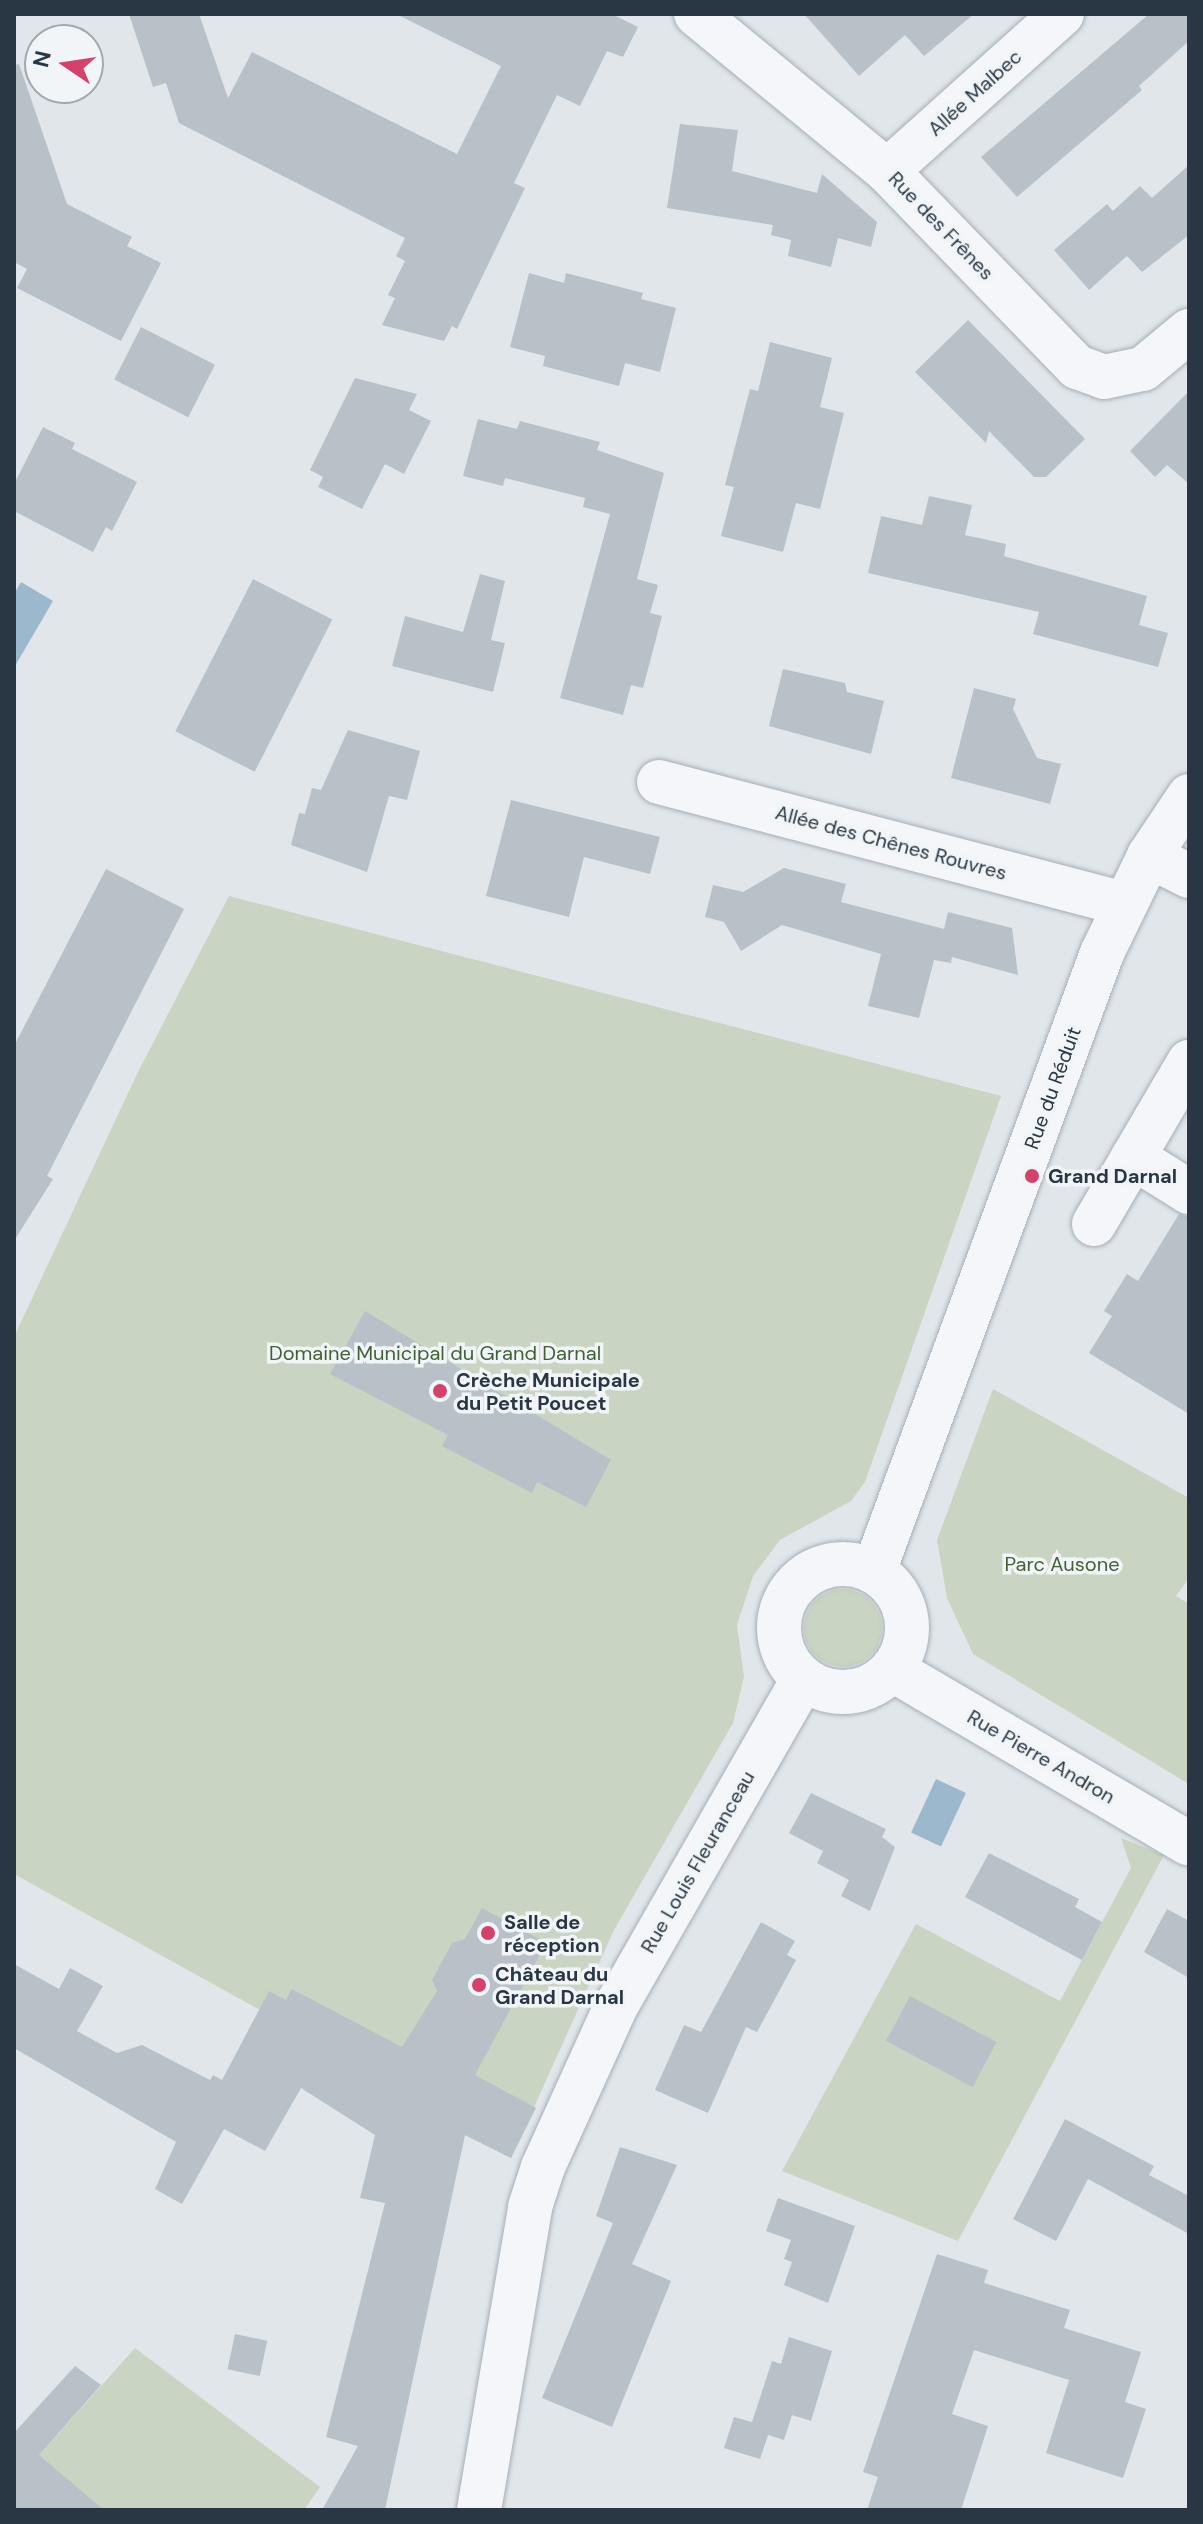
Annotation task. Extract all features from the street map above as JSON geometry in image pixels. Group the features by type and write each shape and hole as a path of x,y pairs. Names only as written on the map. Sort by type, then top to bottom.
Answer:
{"street":[{"name":"Rue des Frênes","path":"696,14 887,171 1077,367 1104,377 1143,369 1189,331"},
{"name":"Allée Malbec","path":"887,171 1062,14"},
{"name":"Allée des Chênes Rouvres","path":"659,782 1123,904"},
{"name":"Rue du Réduit","path":"874,1571 1123,904 1149,856 1189,796"},
{"path":"1149,856 1189,876"},
{"path":"1094,1224 1189,1062"},
{"path":"1133,1157 1189,1192"},
{"path":"838,1563 874,1571 895,1590 907,1616 903,1654 893,1670 878,1683 840,1693 803,1680 781,1647 778,1627 790,1591 819,1568 838,1563"},
{"name":"Rue Pierre Andron","path":"893,1670 1189,1844"},
{"name":"Rue Louis Fleuranceau","path":"479,2510 530,2207 543,2167 616,2006 803,1680"}],"green space":[{"name":"Domaine Municipal du Grand Darnal","path":"229,896 1001,1096 865,1482 851,1501 780,1540 753,1576 737,1625 744,1677 733,1723 614,1930 511,2158 338,2072 325,2046 14,1874 14,1337 136,1076"},
{"name":"Parc Ausone","path":"993,1389 1189,1498 1189,1578 1176,1596 1189,1604 1189,1784 973,1654 947,1598 937,1540"},
{"path":"843,1589 858,1592 875,1606 882,1628 879,1643 865,1660 843,1667 828,1664 811,1650 804,1628 807,1613 821,1596"},
{"path":"1121,1838 1164,1855 958,2241 782,2171 916,1924 1060,2001 1131,1868"},
{"path":"135,2348 320,2487 304,2510 14,2510 14,2483"}],"water":[{"path":"21,582 53,601 15,666 14,594"},
{"path":"936,1779 966,1793 941,1846 911,1832"}],"building":[{"path":"129,14 199,14 228,98 252,52 457,154 501,66 396,14 612,14 638,27 623,57 607,51 580,106 557,95 514,183 525,188 457,329 452,326 444,341 382,325 395,298 388,295 405,261 396,256 405,238 179,123 166,83 153,87"},
{"path":"804,14 974,14 924,56 905,35 859,76"},
{"path":"1149,14 1189,14 1189,41 1139,86 1142,90 1017,197 981,157"},
{"path":"19,64 24,79 24,104 33,104 67,204 132,237 127,246 161,263 121,341 17,288 27,269 14,262 14,65"},
{"path":"680,124 738,130 732,171 817,193 822,174 877,222 871,247 838,238 831,267 788,256 791,240 771,235 773,225 667,208"},
{"path":"1189,165 1189,235 1142,272 1127,256 1089,290 1054,250 1107,204 1113,211 1140,186 1152,198"},
{"path":"529,273 564,283 566,273 643,293 641,299 676,308 660,372 625,363 619,386 543,366 545,356 510,347"},
{"path":"968,320 1085,439 1046,477 1034,477 989,431 986,443 915,372"},
{"path":"141,327 215,365 188,417 114,380"},
{"path":"770,342 832,358 820,407 844,413 820,509 796,503 783,552 721,536 734,487 725,485 750,389 758,391"},
{"path":"355,378 417,394 409,410 431,421 404,474 385,464 362,509 318,487 323,477 310,470"},
{"path":"1189,391 1189,484 1167,465 1155,477 1130,451"},
{"path":"478,419 517,429 520,421 600,442 597,450 664,473 637,579 658,585 650,613 662,616 643,688 631,685 623,715 560,698 610,514 583,507 585,498 505,478 503,486 463,476"},
{"path":"43,427 75,443 72,449 137,482 112,531 106,527 93,552 14,511 14,484"},
{"path":"929,496 972,505 965,535 1006,544 1004,556 1147,596 1139,625 1168,633 1158,667 1033,634 1039,612 868,573 881,516 922,525"},
{"path":"480,574 505,581 491,640 505,643 493,692 392,666 405,616 463,632"},
{"path":"253,579 332,619 255,772 175,731"},
{"path":"783,669 845,683 847,692 884,701 871,754 769,726"},
{"path":"974,688 1016,699 1013,709 1037,758 1061,764 1050,804 951,778"},
{"path":"348,730 420,751 407,800 389,796 367,872 291,845 299,813 305,814 312,788 321,790"},
{"path":"511,800 660,837 650,874 584,857 569,917 486,896"},
{"path":"784,868 846,884 841,902 944,929 948,912 1012,928 1018,975 952,957 951,963 934,960 919,1018 868,1006 881,954 782,925 741,951 724,922 705,917 713,885 743,892"},
{"path":"106,869 184,909 47,1176 53,1179 14,1241 14,1046"},
{"path":"1179,1214 1189,1217 1189,1414 1089,1353 1112,1316 1104,1311 1127,1274 1138,1281"},
{"path":"365,1311 611,1460 586,1507 537,1482 532,1493 442,1446 448,1435 330,1374"},
{"path":"811,1793 886,1829 882,1837 895,1847 870,1911 841,1896 849,1880 817,1863 823,1851 789,1833"},
{"path":"989,1853 1079,1899 1075,1907 1102,1922 1082,1960 965,1897"},
{"path":"482,1908 546,1943 475,2075 536,2108 511,2158 465,2135 385,2510 322,2510 358,2446 326,2437 385,2203 360,2198 375,2135 301,2088 265,2151 224,2129 182,2204 155,2189 176,2142 14,2048 14,1964 59,1989 70,1968 103,1986 77,2031 117,2053 142,2045 210,2080 213,2075 222,2080 269,1991 286,2000 292,1989 402,2047 437,1991 432,1980 452,1943 465,1939"},
{"path":"1167,1909 1189,1921 1189,1978 1144,1952"},
{"path":"761,1922 795,1941 787,1955 796,1960 757,2032 746,2027 708,2113 655,2090 684,2025 701,2032"},
{"path":"910,1996 997,2042 973,2087 886,2041"},
{"path":"1065,2119 1154,2166 1149,2175 1189,2196 1189,2234 1088,2179 1056,2241 1013,2219"},
{"path":"620,2147 677,2165 632,2264 671,2281 612,2427 542,2398 613,2223 596,2216"},
{"path":"778,2198 855,2226 828,2303 784,2285 792,2262 784,2259 791,2240 766,2231"},
{"path":"937,2254 988,2270 984,2283 1070,2310 1064,2328 1141,2352 1125,2402 1146,2409 1123,2478 1046,2453 1069,2380 974,2350 952,2414 988,2426 961,2510 867,2510 878,2477 863,2472"},
{"path":"235,2334 267,2341 260,2376 228,2369"},
{"path":"789,2337 832,2351 811,2421 792,2415 784,2440 768,2435 760,2459 724,2448 734,2417 752,2422 772,2361 781,2364"},
{"path":"75,2366 101,2385 39,2455 104,2510 14,2510 14,2433"}],"place":[{"name":"Grand Darnal","path":"1032,1176"},
{"name":"Crèche Municipale du Petit Poucet","path":"440,1391"},
{"name":"Salle de réception","path":"488,1933"},
{"name":"Château du Grand Darnal","path":"479,1985"}]}
